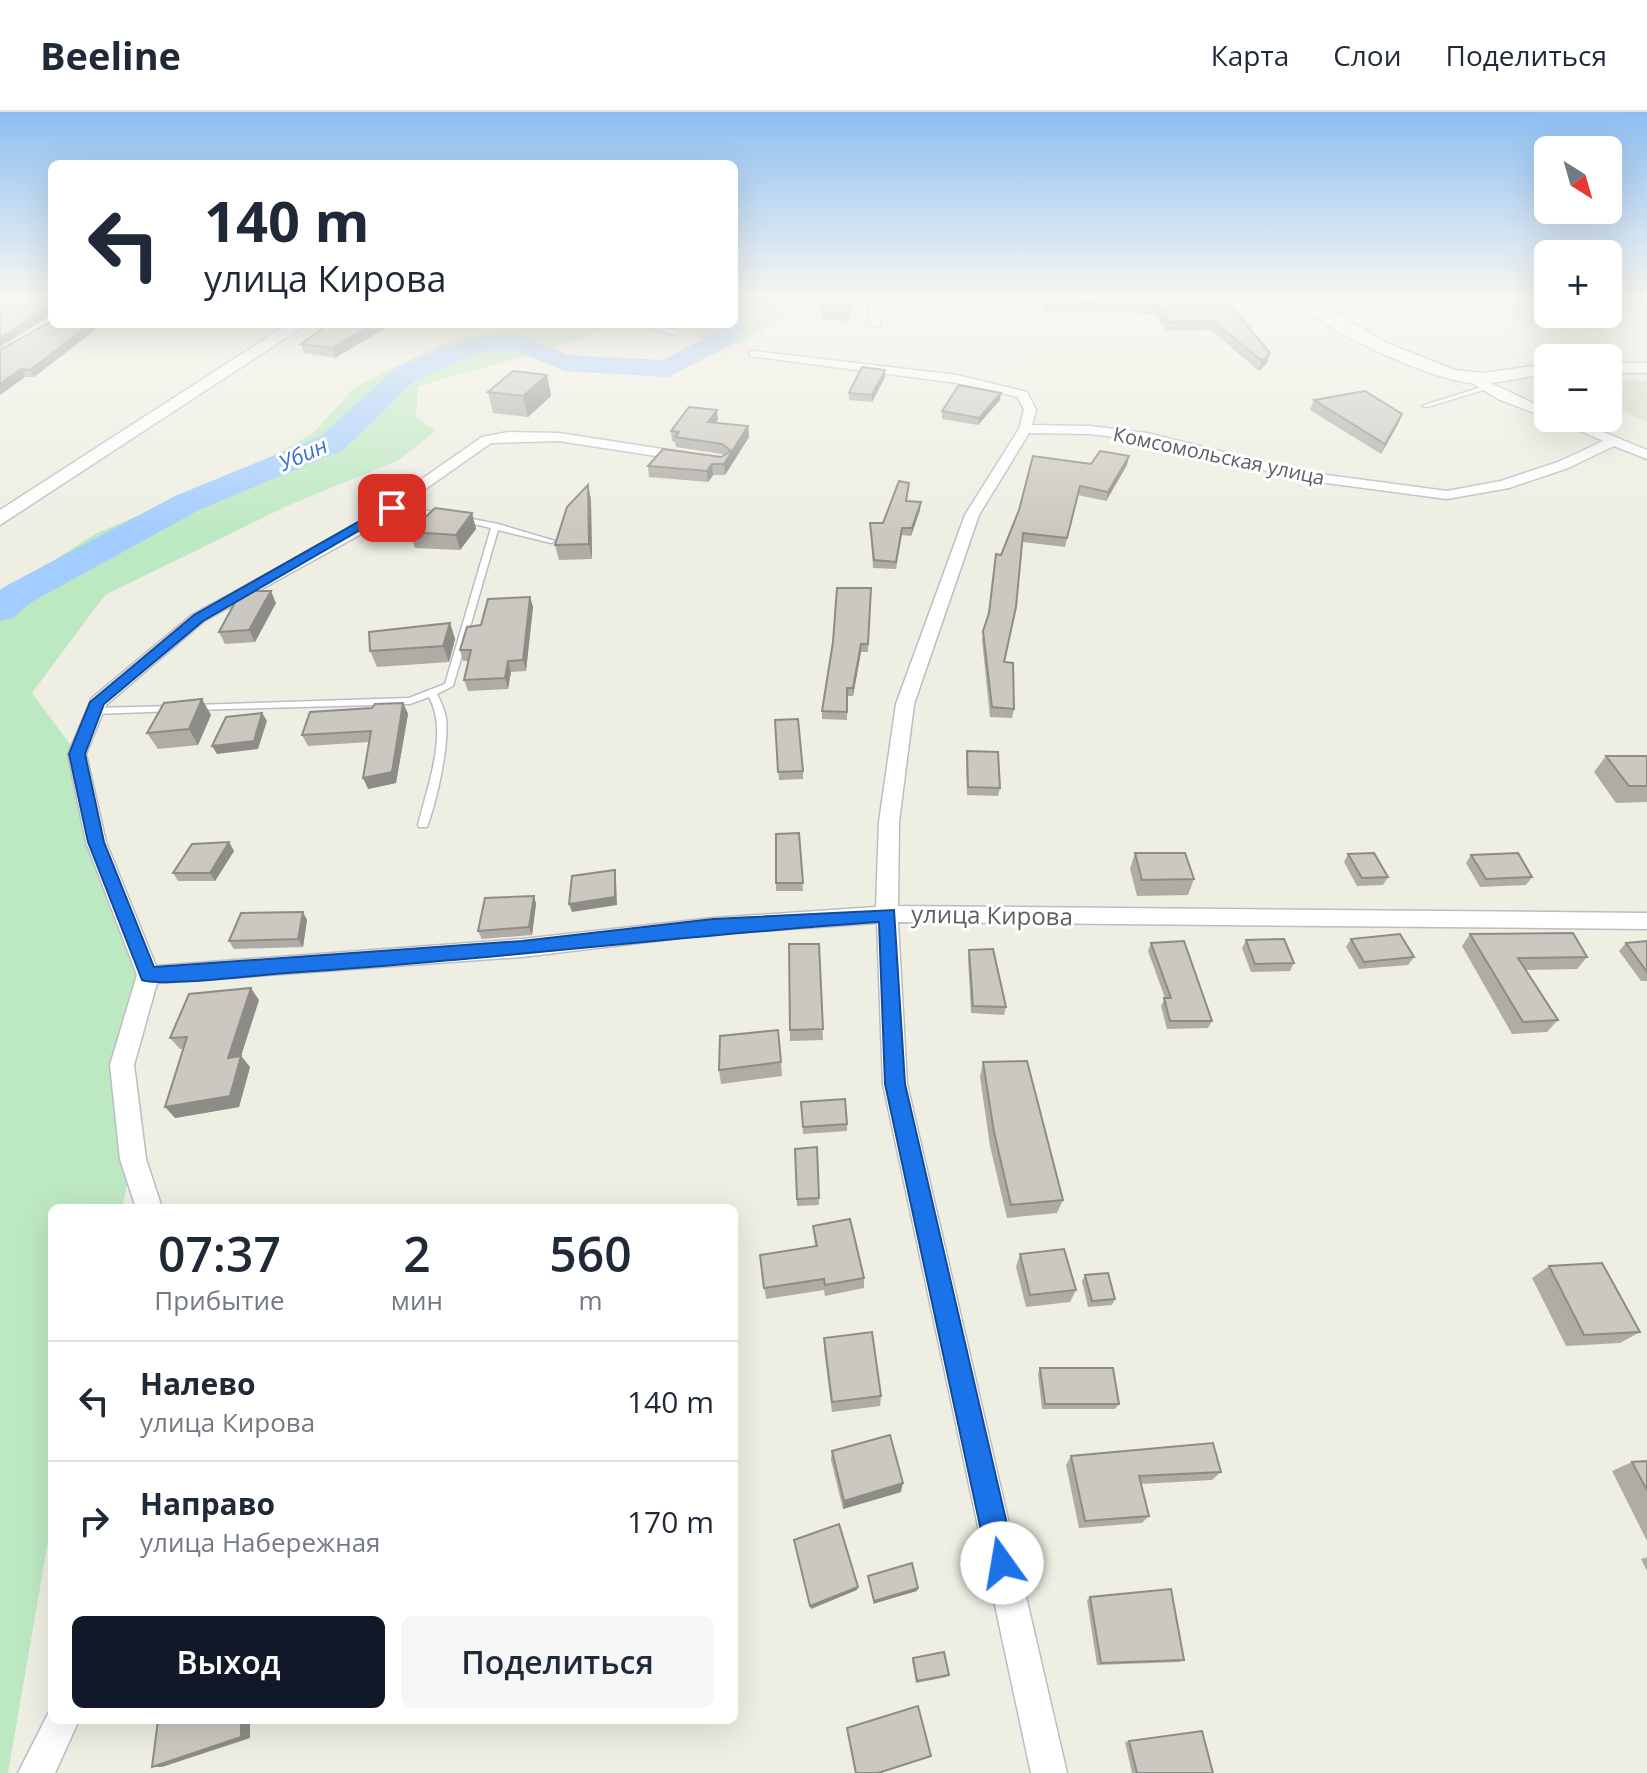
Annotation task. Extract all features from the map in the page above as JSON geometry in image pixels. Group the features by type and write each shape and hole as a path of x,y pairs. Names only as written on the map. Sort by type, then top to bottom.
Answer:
{"street":[{"path":"0,519 220,376"},
{"path":"929,376 1023,395 1030,410 1025,429 972,515 905,704 889,822 887,914 895,1084 1049,1773"},
{"path":"1459,376 1534,408"},
{"path":"1481,383 1517,376"},
{"name":"Комсомольская улица","path":"1025,429 1090,430 1147,437 1304,476 1447,495 1504,485 1563,465 1615,441"},
{"path":"1593,432 1647,455"},
{"path":"148,1204 133,1159 122,1065 148,975 96,842 77,754 98,702 134,668 198,618 392,508 487,440 504,436 536,436 706,459"},
{"name":"улица Кирова","path":"148,975 361,961 713,926 887,914 1647,921"},
{"path":"36,1773 59,1724"}],"lane":[{"path":"1425,406 1481,383"},
{"path":"392,508 495,526 551,541"},
{"path":"94,711 345,705 410,701 433,695 449,686 495,526"},
{"path":"423,825 442,737 442,705 433,695"}],"shaded area":[{"path":"1622,381 1647,381 1647,422 1622,410"}],"green space":[{"path":"378,376 455,376 418,386 416,417 435,431 399,460 287,506 105,595 32,693 77,754 148,975 122,1065 133,1159 123,1204 48,1204 48,1541 8,1773 0,1773 0,595 95,534 265,461 312,434 355,387"}],"building":[{"path":"0,376 12,376 0,384"},
{"path":"508,376 546,376 523,396 488,392"},
{"path":"858,376 882,376 872,395 849,393"},
{"path":"959,385 1001,393 979,418 942,411"},
{"path":"1365,391 1402,414 1385,444 1314,400"},
{"path":"689,407 717,410 708,422 748,426 724,464 712,464 707,471 648,466 663,449 721,457 731,451 722,444 675,437 679,432 671,431"},
{"path":"1100,451 1129,456 1108,492 1080,486 1067,538 1023,533 1016,607 1004,662 1013,663 1014,709 992,707 983,631 989,613 996,554 1001,555 1019,510 1033,456 1091,464"},
{"path":"899,481 909,483 906,501 921,502 912,528 902,528 896,562 874,560 870,523 883,523"},
{"path":"588,485 589,544 555,545 567,507"},
{"path":"435,508 472,513 456,535 410,532"},
{"path":"837,588 871,588 868,644 861,644 853,688 847,688 847,712 822,711 833,642"},
{"path":"241,591 271,591 249,630 219,632"},
{"path":"530,597 523,660 508,661 505,678 464,680 471,650 460,650 467,627 481,625 488,599"},
{"path":"450,623 443,646 370,651 369,632"},
{"path":"202,699 189,729 147,733 164,703"},
{"path":"403,703 392,772 363,778 371,731 302,735 310,712"},
{"path":"262,713 254,741 212,746 226,717"},
{"path":"798,719 803,771 778,772 775,720"},
{"path":"967,751 998,752 1000,788 968,787"},
{"path":"1606,756 1647,756 1647,786 1629,786"},
{"path":"799,833 803,883 776,883 776,834"},
{"path":"229,842 210,873 173,873 192,844"},
{"path":"1135,853 1185,853 1194,879 1142,880"},
{"path":"1374,853 1388,877 1362,878 1348,854"},
{"path":"1518,853 1532,877 1486,879 1471,855"},
{"path":"615,870 615,897 569,904 572,876"},
{"path":"534,896 529,927 478,931 485,898"},
{"path":"303,912 298,939 229,941 241,913"},
{"path":"1573,933 1587,957 1518,958 1558,1020 1523,1022 1470,934"},
{"path":"1400,934 1414,957 1364,962 1351,939"},
{"path":"1284,939 1294,963 1255,964 1246,940"},
{"path":"1184,941 1212,1021 1170,1021 1164,998 1171,998 1151,943"},
{"path":"1647,941 1647,972 1626,943"},
{"path":"789,944 819,944 823,1029 790,1030"},
{"path":"993,949 1006,1007 973,1006 969,950"},
{"path":"251,988 228,1058 241,1056 230,1096 165,1107 187,1037 170,1038 189,994"},
{"path":"778,1030 781,1062 719,1070 720,1036"},
{"path":"1027,1061 1063,1200 1011,1205 994,1132 983,1062"},
{"path":"845,1099 847,1124 803,1127 801,1102"},
{"path":"817,1147 819,1198 797,1199 795,1149"},
{"path":"850,1219 864,1278 825,1285 824,1279 764,1288 760,1255 817,1246 813,1226"},
{"path":"1064,1249 1076,1290 1030,1295 1020,1254"},
{"path":"1602,1263 1640,1332 1584,1335 1549,1266"},
{"path":"1108,1273 1115,1299 1092,1301 1085,1275"},
{"path":"872,1332 881,1396 832,1402 824,1338"},
{"path":"1040,1368 1113,1368 1119,1404 1045,1404"},
{"path":"890,1435 903,1483 844,1501 832,1451"},
{"path":"1213,1443 1221,1472 1139,1476 1149,1516 1085,1521 1071,1456"},
{"path":"1647,1461 1647,1490 1632,1462"},
{"path":"839,1524 858,1587 810,1606 794,1540"},
{"path":"912,1563 918,1588 874,1601 868,1576"},
{"path":"1171,1589 1184,1660 1101,1663 1090,1597"},
{"path":"944,1652 949,1675 917,1681 913,1658"},
{"path":"918,1706 931,1756 878,1773 856,1773 847,1728"},
{"path":"157,1724 241,1724 241,1737 152,1767"},
{"path":"1202,1731 1213,1773 1137,1773 1129,1741"}],"waterway":[{"name":"Убин","path":"0,610 17,595 187,503 332,443 403,376"}],"route":[{"path":"392,508 198,618 134,668 98,702 77,754 96,842 148,975 522,948 713,926 887,914 895,1084 1002,1563"}]}
